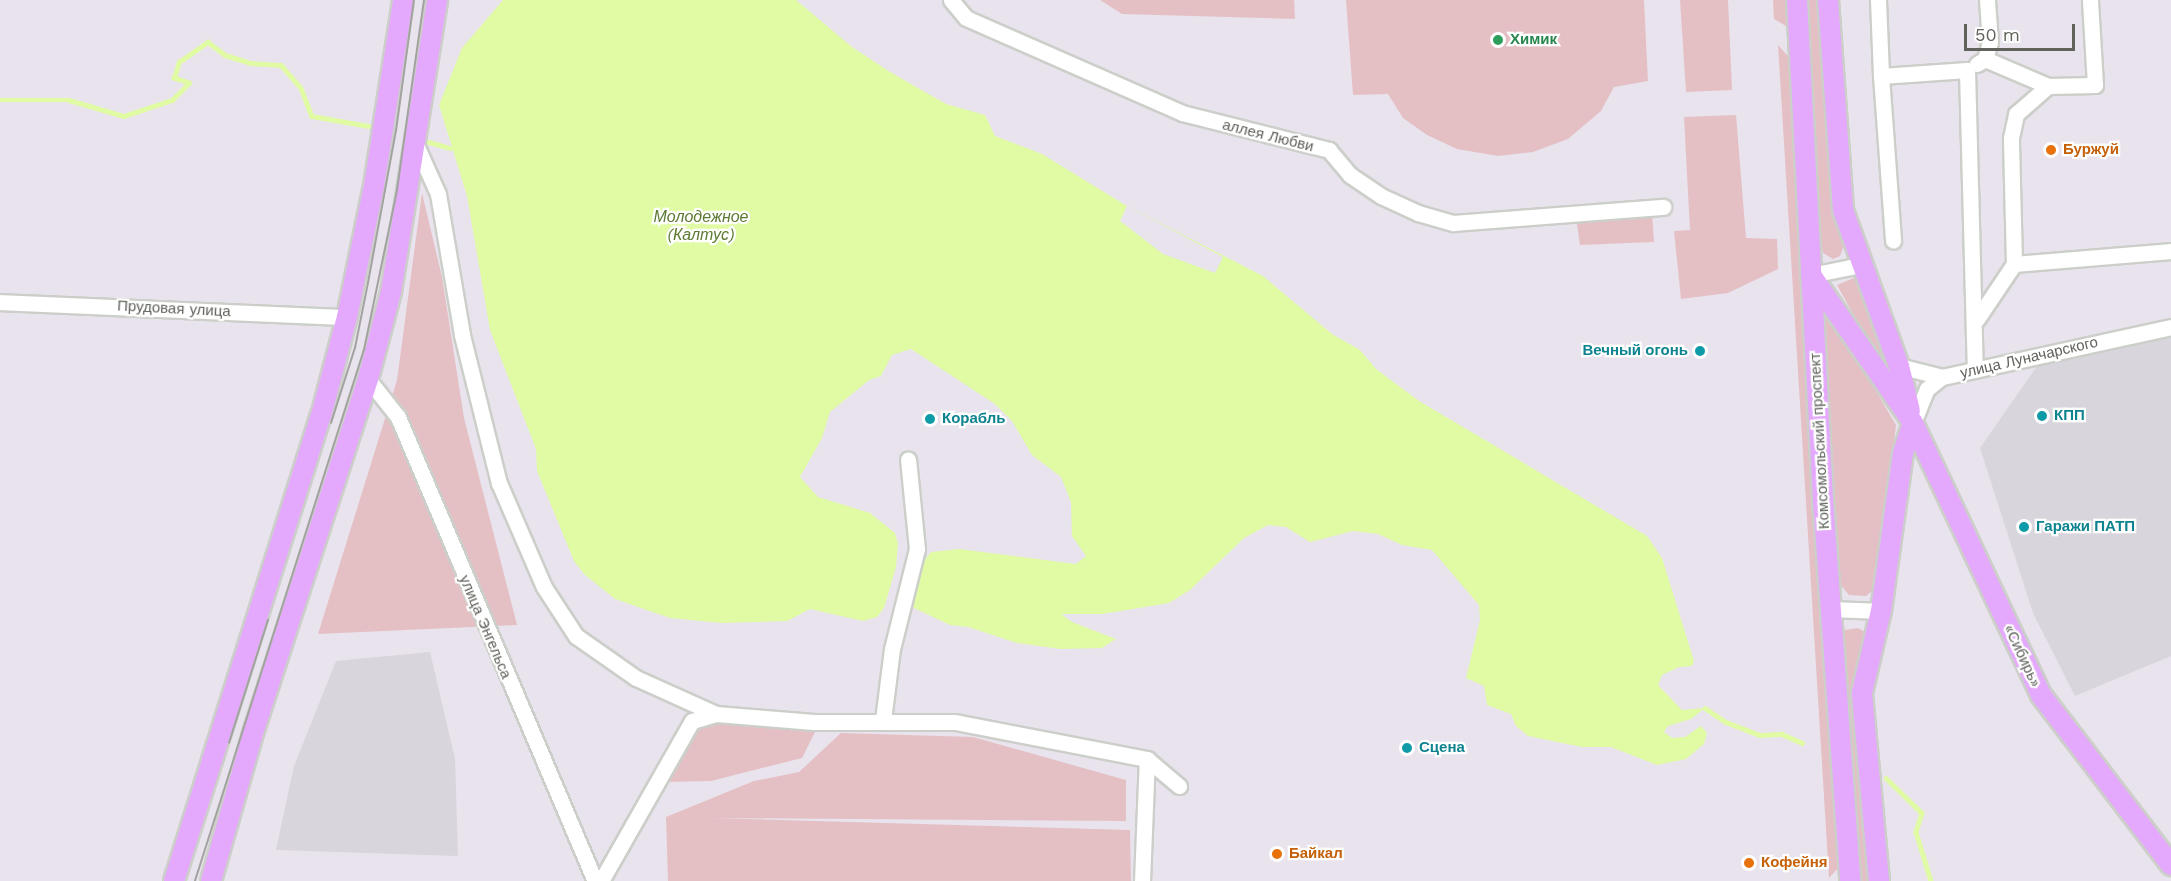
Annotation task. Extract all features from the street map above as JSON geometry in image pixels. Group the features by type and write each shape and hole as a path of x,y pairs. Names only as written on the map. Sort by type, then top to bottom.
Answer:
{"main road":[{"path":"174,881 321,416 347,317 374,186 403,0"},
{"path":"211,881 255,727 368,378 391,292 417,147 437,0"},
{"name":"Комсомольский проспект","path":"1797,0 1831,609 1850,881"},
{"path":"1828,0 1842,199 1860,265"},
{"name":"«Сибирь»","path":"1860,265 1899,366 1913,423"},
{"name":"«Сибирь»","path":"1811,275 1913,423 2041,695 2171,865"},
{"path":"1879,881 1862,693 1881,611 1903,453 1913,423"}],"street":[{"name":"аллея Любви","path":"951,0 966,18 1182,113 1329,150 1350,175 1381,196 1418,213 1454,223 1663,207"},
{"path":"1878,0 1893,241"},
{"path":"1881,76 1967,70 1984,59 1990,42 1988,0"},
{"path":"1984,59 2048,86 2096,85 2090,0"},
{"path":"1967,70 1977,319 1975,370"},
{"path":"1977,319 2014,264 2011,138 2016,114 2048,86"},
{"path":"417,147 438,194 462,335 499,483 544,587 576,636 636,678 716,714 770,720 955,722 1147,759 1179,786"},
{"path":"2014,264 2171,251"},
{"path":"1811,275 1860,265"},
{"name":"Прудовая улица","path":"0,302 347,317"},
{"name":"улица Луначарского","path":"1913,423 1927,389 1942,378 2171,327"},
{"path":"1899,366 1942,378"},
{"name":"улица Энгельса","path":"368,378 398,417 595,881"},
{"path":"883,720 892,649 917,549 908,459"},
{"path":"1831,609 1881,611"},
{"path":"602,881 645,798 692,721 716,714"},
{"path":"1142,881 1147,759"}],"shaded area":[{"path":"1100,0 1294,0 1295,19 1122,14"},
{"name":"Химик","path":"1346,0 1644,0 1648,81 1614,87 1601,111 1568,139 1533,152 1498,156 1457,149 1427,135 1403,118 1388,94 1353,95"},
{"path":"1680,0 1728,0 1732,90 1686,92"},
{"path":"1773,0 1790,0 1791,29 1774,19"},
{"path":"1806,0 1821,0 1845,243 1840,256 1833,259 1823,253 1819,232"},
{"path":"1778,45 1793,62 1839,867 1829,878"},
{"path":"1736,115 1746,238 1777,239 1778,269 1728,293 1681,299 1674,231 1690,230 1684,117"},
{"path":"422,193 442,277 464,418 517,625 318,634 397,380"},
{"path":"1652,212 1654,242 1580,245 1576,217"},
{"path":"1856,277 1895,381 1891,382 1837,285"},
{"path":"1824,311 1830,313 1896,425 1877,587 1866,596 1849,595 1838,582"},
{"path":"2171,333 2171,656 2075,696 2033,613 1980,448 2042,359"},
{"path":"1858,628 1867,633 1873,881 1862,881 1841,637 1845,630"},
{"path":"430,652 455,759 458,856 276,850 294,766 336,661"},
{"path":"719,714 818,726 802,758 711,781 665,782 694,732"},
{"path":"841,733 973,737 1126,780 1126,821 711,818 1130,830 1131,881 668,881 666,817 754,781 799,772"}],"water":[{"name":"Молодежное (Калтус)","path":"503,0 796,0 852,47 890,72 946,104 985,115 995,136 1042,154 1127,206 1263,276 1332,334 1360,350 1376,369 1419,401 1647,536 1662,558 1694,661 1692,666 1679,667 1662,675 1658,685 1682,710 1705,708 1691,719 1668,726 1664,732 1672,738 1685,737 1701,726 1707,733 1704,744 1686,759 1657,765 1611,747 1582,747 1528,736 1516,726 1511,714 1487,705 1484,686 1466,678 1480,620 1479,605 1432,550 1402,545 1378,534 1353,531 1310,542 1286,527 1268,525 1244,538 1190,590 1169,603 1102,614 1061,614 1072,622 1116,639 1102,648 1061,649 1017,643 968,627 950,625 914,608 910,603 914,573 931,552 959,549 1076,564 1086,556 1072,536 1071,502 1061,477 1032,455 1012,421 995,404 911,349 892,355 881,376 869,380 830,412 822,438 800,477 818,497 870,513 895,533 898,544 896,567 884,608 877,617 863,621 810,609 787,621 722,623 670,618 615,599 584,574 574,561 537,471 536,449 490,330 467,196 439,105 462,48"}],"pier":[{"path":"1127,206 1223,257 1215,273 1163,254 1120,221"}],"waterway":[{"path":"0,100 69,100 124,116 172,100 189,83 174,78 179,62 208,42 225,55 251,63 281,65 301,88 312,116 368,126"},
{"path":"429,142 450,148"},
{"path":"1705,708 1726,722 1760,735 1782,734 1802,743"},
{"path":"1886,778 1922,813 1916,832 1931,881"}],"tram line":[{"path":"331,423 355,348 368,283 396,131 414,0"},
{"path":"195,881 364,350 397,190 424,0"},
{"path":"229,743 268,620"}],"place":[{"name":"Химик","path":"1498,40"},
{"name":"Буржуй","path":"2051,150"},
{"name":"Вечный огонь","path":"1700,351"},
{"name":"КПП","path":"2042,416"},
{"name":"Корабль","path":"930,419"},
{"name":"Гаражи ПАТП","path":"2024,527"},
{"name":"Сцена","path":"1407,748"},
{"name":"Байкал","path":"1277,854"},
{"name":"Кофейня","path":"1749,863"}]}
